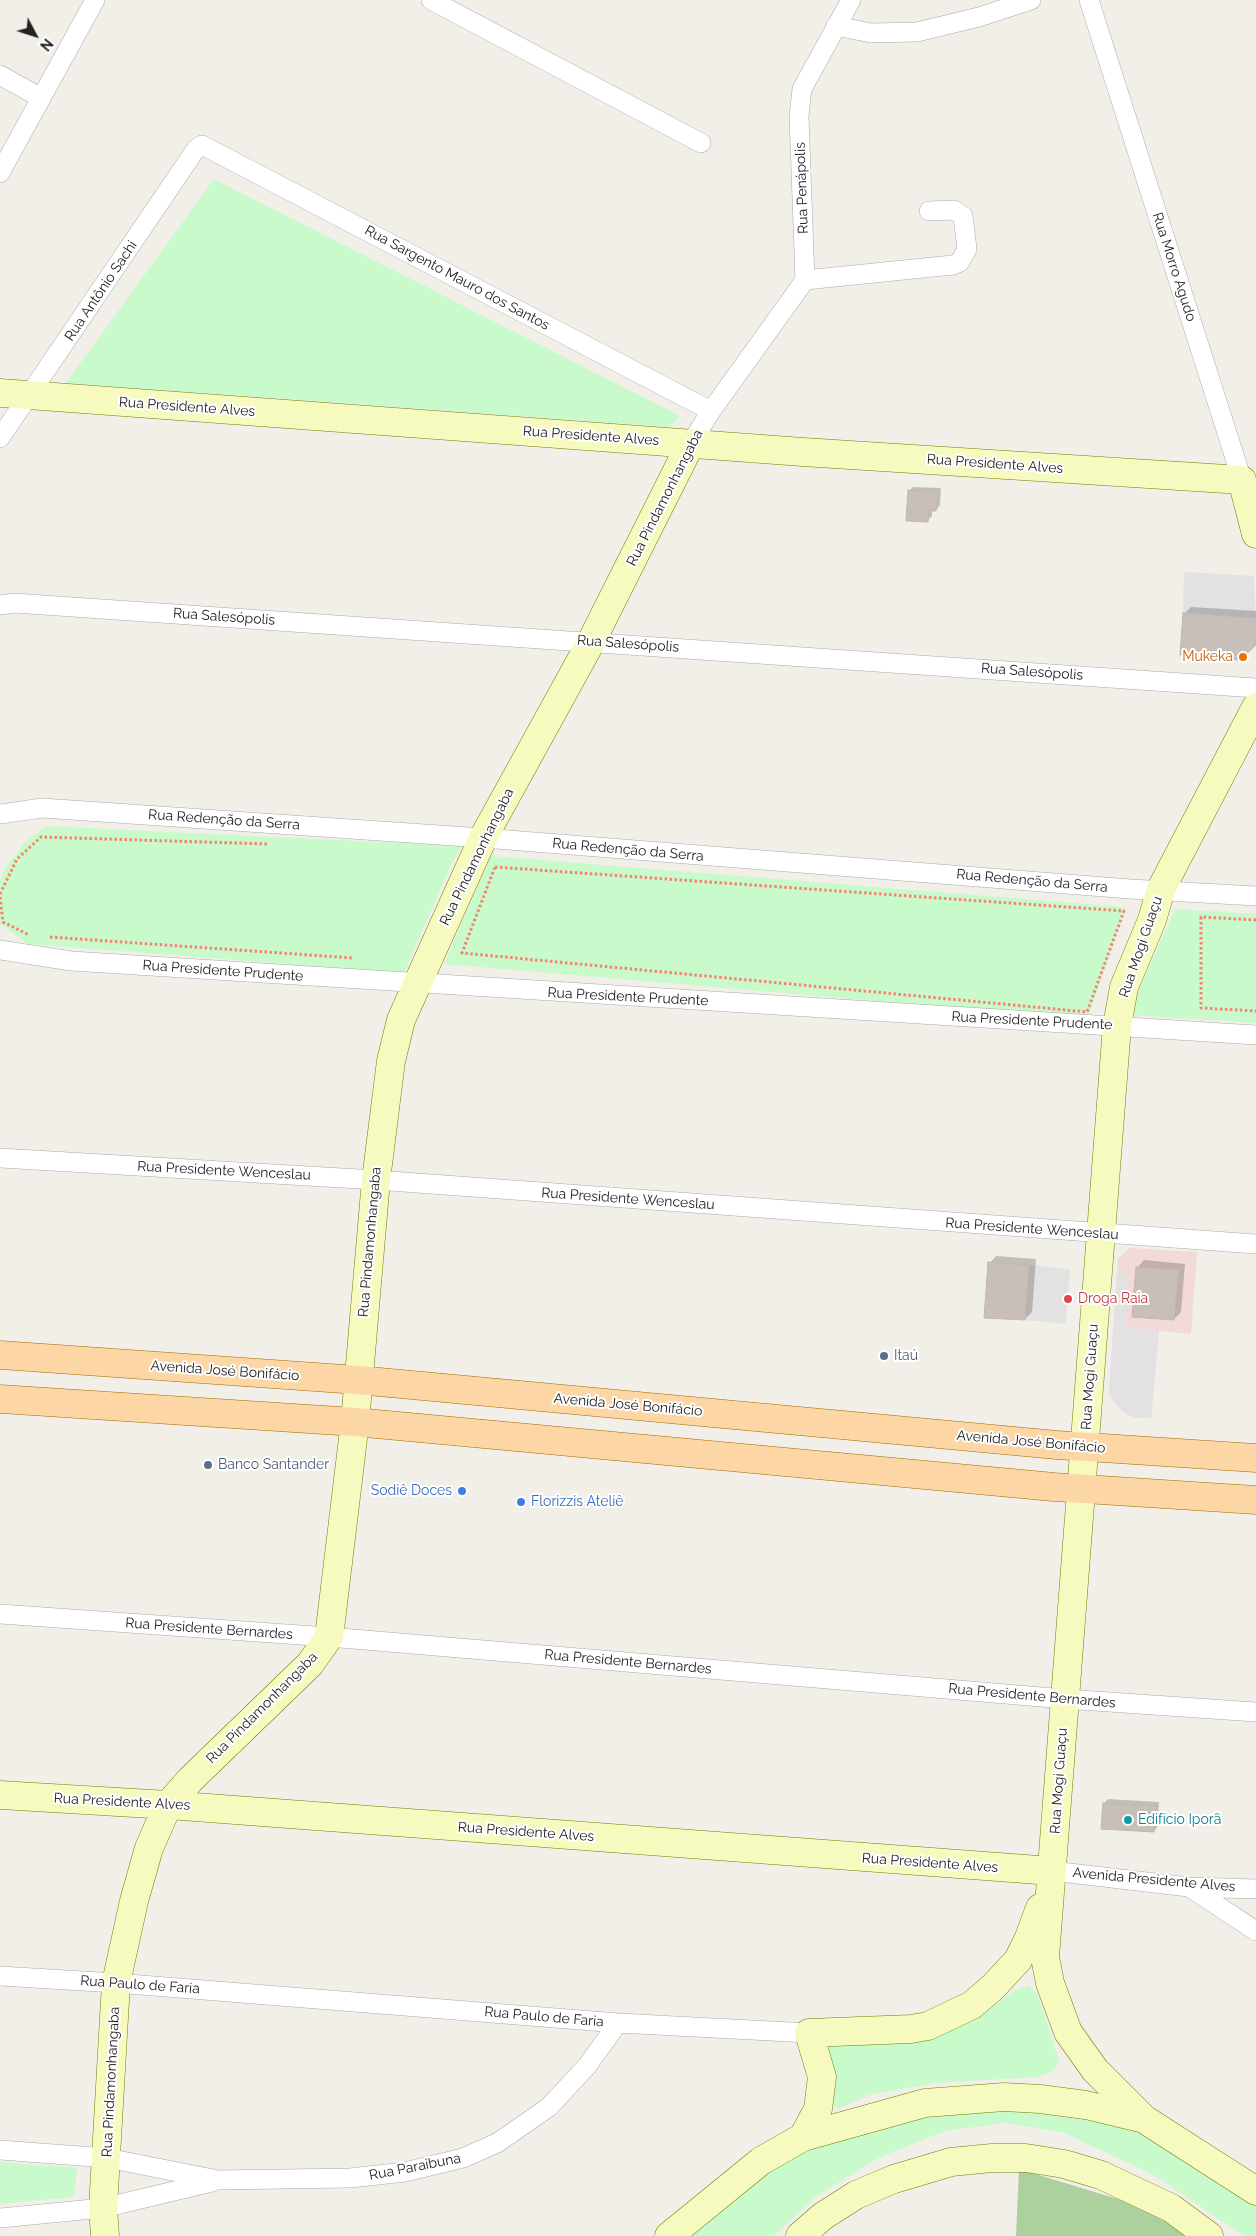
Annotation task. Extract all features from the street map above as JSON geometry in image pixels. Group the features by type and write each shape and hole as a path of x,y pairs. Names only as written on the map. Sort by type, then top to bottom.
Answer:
{"main road":[{"name":"Avenida José Bonifácio","path":"0,1355 358,1380 1084,1448 1256,1458"},
{"path":"0,1399 356,1422 1081,1490 1256,1500"}],"street":[{"path":"0,173 95,0"},
{"path":"431,0 701,143"},
{"path":"851,0 836,26 872,33 917,32 979,17 1031,0"},
{"name":"Rua Morro Agudo","path":"1089,0 1242,480 1256,534"},
{"name":"Rua Penápolis","path":"809,280 799,116 802,88 836,26"},
{"path":"0,75 41,98"},
{"name":"Rua Antônio Sachi","path":"0,438 196,149 202,145"},
{"name":"Rua Sargento Mauro dos Santos","path":"202,145 711,411"},
{"path":"809,280 953,265 960,262 967,249 963,216 954,210 929,211"},
{"name":"Rua Pindamonhangaba","path":"105,2236 103,2208 116,1983 134,1901 149,1848 168,1805 190,1780 310,1664 329,1637 356,1422 376,1180 391,1061 401,1020 483,838 591,642 691,443 711,411 809,280"},
{"name":"Rua Presidente Alves","path":"0,393 691,443 1242,480"},
{"name":"Rua Salesópolis","path":"0,605 14,603 1256,688"},
{"name":"Rua Mogi Guaçu","path":"1050,1984 1045,1957 1117,1026 1124,987 1152,920 1161,889 1256,707"},
{"name":"Rua Redenção da Serra","path":"0,814 42,808 483,838 1110,888 1161,889 1256,896"},
{"path":"0,824 20,812"},
{"name":"Rua Presidente Prudente","path":"0,950 71,961 1256,1035"},
{"name":"Rua Presidente Wenceslau","path":"0,1158 376,1180 1256,1244"},
{"name":"Rua Presidente Bernardes","path":"0,1614 329,1637 1065,1699 1256,1712"},
{"name":"Rua Presidente Alves","path":"0,1795 168,1805 1052,1871"},
{"name":"Avenida Presidente Alves","path":"1052,1871 1189,1887 1256,1889"},
{"name":"Rua Paulo de Faria","path":"0,1976 116,1983 618,2023 809,2033 911,2030 928,2026 972,2005 1010,1970 1028,1940 1052,1871"},
{"path":"1189,1887 1256,1931"},
{"path":"1010,1970 1032,1971 1050,1984 1068,2032 1095,2070 1144,2119 1256,2190"},
{"name":"Rua Paraibuna","path":"0,2150 107,2158 218,2180 350,2178 405,2172 463,2158 497,2144 549,2107 587,2066 618,2023"},
{"path":"803,2137 818,2109 822,2077 809,2033"},
{"path":"669,2236 761,2161 803,2137 925,2103 1004,2097 1040,2099 1086,2105 1144,2119"},
{"path":"800,2236 823,2216 856,2194 894,2179 951,2162 992,2158 1026,2158 1064,2164 1101,2175 1171,2208 1209,2236"},
{"name":"Rua Paraibuna","path":"0,2218 103,2208 218,2180"}],"path":[{"path":"32,936 3,922 0,896 17,859 41,837 278,844"},
{"path":"495,867 1124,911 1087,1012 462,953 495,867"},
{"path":"1256,920 1201,917 1201,1008 1256,1011"},
{"path":"42,937 363,959"}],"shaded area":[{"path":"1184,572 1254,576 1256,618 1183,613"},
{"path":"1130,1248 1197,1252 1191,1334 1159,1331 1151,1418 1135,1418 1125,1413 1114,1403 1109,1392 1118,1258"},
{"path":"1029,1265 1070,1269 1066,1324 1025,1320"},
{"path":"1117,1274 1129,1275 1125,1327 1159,1331 1151,1418 1135,1418 1125,1413 1114,1403 1109,1392"}],"green space":[{"path":"214,179 680,416 669,427 66,383"},
{"path":"46,826 462,846 451,865 404,973 28,944 0,924 0,880 5,869 26,841"},
{"path":"491,856 1125,907 1088,1019 444,964"},
{"path":"1175,909 1256,914 1256,1023 1128,1015"},
{"path":"1029,1985 1038,1996 1059,2060 1055,2070 1039,2077 934,2083 869,2095 838,2109 828,2101 825,2051 837,2043 912,2044 948,2031 987,2011 1015,1990"},
{"path":"939,2107 1104,2111 1256,2204 1256,2236 1244,2236 1154,2175 1062,2132 1004,2123 945,2131 878,2158 814,2198 774,2236 689,2236 791,2155"},
{"path":"0,2162 77,2168 74,2197 0,2204"},
{"path":"1019,2169 1144,2207 1186,2236 1016,2236"}],"building":[{"path":"908,490 938,492 936,511 929,511 928,522 906,521"},
{"path":"1183,613 1256,618 1256,645 1240,660 1180,655"},
{"path":"988,1262 1029,1265 1025,1320 984,1318"},
{"path":"1136,1267 1179,1270 1174,1320 1132,1317"},
{"name":"Edifício Iporã","path":"1103,1803 1156,1806 1154,1832 1101,1829"}],"place":[{"name":"Mukeka","path":"1243,657"},
{"name":"Droga Raia","path":"1068,1299"},
{"name":"Itaú","path":"884,1356"},
{"name":"Banco Santander","path":"208,1465"},
{"name":"Sodiê Doces","path":"462,1491"},
{"name":"Florizzis Ateliê","path":"521,1502"},
{"name":"Edifício Iporã","path":"1128,1820"}]}
